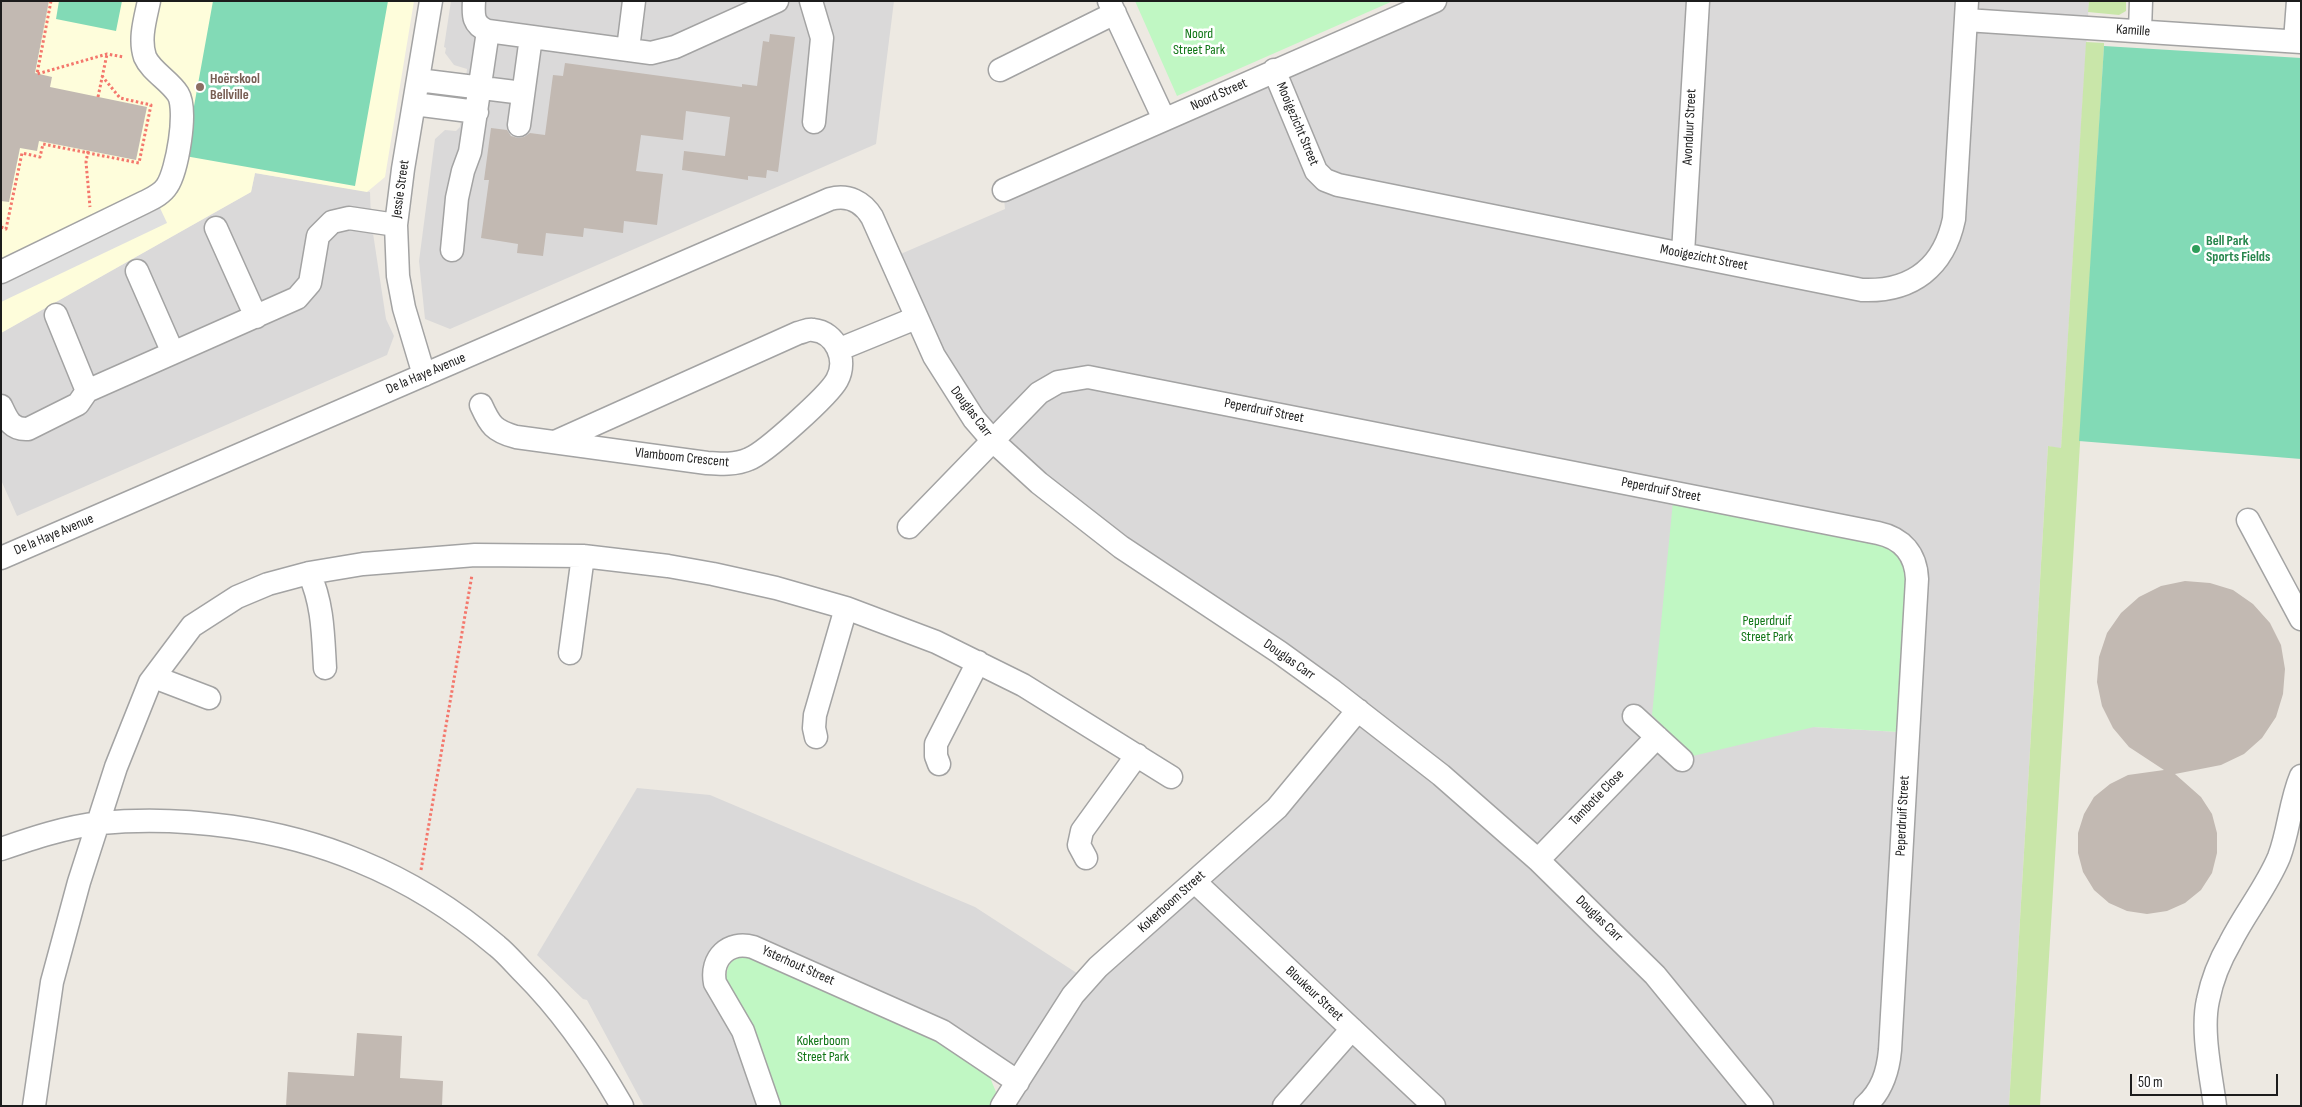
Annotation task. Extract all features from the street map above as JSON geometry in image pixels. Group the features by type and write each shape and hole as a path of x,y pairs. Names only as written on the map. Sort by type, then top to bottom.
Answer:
{"street":[{"path":"1,272 159,194 166,187 173,173 182,117 182,105 179,95 146,60 142,42 149,1"},
{"name":"Jessie Street","path":"424,375 404,308 398,276 396,225 431,1"},
{"path":"474,1 473,14 475,22 480,28 488,31 651,52 675,47 767,3"},
{"path":"628,49 634,1"},
{"path":"811,1 822,38 814,122"},
{"name":"Noord Street","path":"1004,190 1435,1"},
{"name":"Avonduur Street","path":"1683,254 1698,1"},
{"path":"2140,31 2141,1"},
{"path":"2298,1 2298,41"},
{"path":"1000,70 1112,7 1164,119"},
{"name":"Mooigezicht Street","path":"1274,70 1316,171 1325,180 1338,185 1862,290 1890,289 1903,285 1925,272 1934,264 1947,243 1954,219 1966,11"},
{"name":"Kamille","path":"1966,11 2140,31 2298,41"},
{"path":"452,250 460,183 470,152 488,31"},
{"path":"519,125 531,37"},
{"path":"418,80 523,93"},
{"path":"441,108 445,83"},
{"path":"414,104 477,112"},
{"name":"De la Haye Avenue","path":"1,558 830,199 844,197 852,199"},
{"name":"Douglas Carr","path":"852,199 867,209 872,217 916,318 949,383 993,442 1039,483 1121,547 1279,652 1358,710 1441,775 1538,860 1655,975 1762,1106"},
{"path":"1,406 12,425 28,429 78,404 87,391 297,298 307,290 312,276 318,236 332,222 350,218 396,225"},
{"path":"216,228 256,317"},
{"path":"136,271 173,353"},
{"path":"56,315 87,391"},
{"path":"555,442 798,333 811,329 818,331 827,336 840,349 916,318"},
{"name":"Vlamboom Crescent","path":"481,404 492,426 500,433 516,437 707,463 733,464 750,459 767,447 827,393 838,379 842,365 840,349"},
{"name":"Peperdruif Street","path":"909,527 1039,393 1048,387 1078,377 1098,378 1888,535 1898,540 1905,546 1915,561 1917,579 1891,1040 1889,1064 1885,1078 1878,1091 1865,1106"},
{"path":"2248,520 2301,619"},
{"path":"34,1106 52,982 79,882 116,767 154,677 192,626 237,597 268,584 309,573 395,560 475,555 582,556 668,566 713,574 776,588 846,608 936,642 1023,685 1172,777"},
{"path":"570,653 582,556"},
{"path":"309,573 318,592 322,615 325,668"},
{"path":"816,737 814,728 815,715 846,608"},
{"path":"939,764 936,756 936,744 978,662"},
{"path":"154,677 209,698"},
{"name":"Kokerboom Street","path":"1002,1106 1073,995 1098,968 1277,808 1358,710"},
{"path":"1634,716 1682,760"},
{"name":"Tambotie Close","path":"1538,860 1657,737"},
{"path":"1086,858 1079,845 1082,831 1137,755"},
{"path":"2215,1106 2208,1057 2208,1001 2215,977 2230,942 2266,885 2280,856 2292,800 2301,776"},
{"path":"1,849 50,832 98,824 156,820 205,823 261,832 359,861 417,890 498,946 545,994 569,1023 594,1059 622,1106"},
{"name":"Bloukeur Street","path":"1195,882 1434,1106"},
{"name":"Ysterhout Street","path":"769,1106 743,1031 715,983 713,976 720,956 732,947 739,945 753,947 942,1031 1018,1082"},
{"path":"1284,1106 1352,1029"}],"path":[{"path":"51,1 37,74 107,54 146,60"},
{"path":"98,97 107,54"},
{"path":"1,228 6,228 22,154 40,157 43,144 139,163 151,105 120,98 102,76"},
{"path":"88,152 86,162 92,228"},
{"path":"417,890 475,555"}],"shaded area":[{"name":"Hoërskool Bellville","path":"1,1 414,1 385,177 367,192 255,173 251,192 1,333"},
{"path":"451,1 894,1 876,144 450,329 425,319 419,261 435,139 445,130 456,131 460,127 467,69 454,65 445,53 446,48 444,47"},
{"path":"1431,1 2089,1 2061,449 2048,446 2009,1106 1000,1106 1017,1081 754,946 719,955 768,1106 644,1106 587,1000 583,999 537,955 637,788 710,795 975,907 1086,979 1277,807 1357,710 992,443 889,259 1005,209 1003,188","holes":["1916,579 1899,732 1814,727"]},
{"path":"255,173 370,192 371,220 386,319 394,336 387,355 17,516 1,480 1,333 251,192"},
{"path":"160,208 167,223 1,302 1,284"}],"green space":[{"path":"59,1 122,1 116,31 56,19"},
{"path":"213,1 388,1 355,186 185,156"},
{"name":"Noord Street Park","path":"1135,1 1393,1 1177,96"},
{"path":"2089,1 2126,1 2126,11 2119,15 2088,12"},
{"path":"2086,42 2104,43 2104,46 2040,1106 2009,1106 2048,446 2061,448"},
{"name":"Bell Park Sports Fields","path":"2104,46 2301,58 2301,459 2079,441"},
{"name":"Peperdruif Street Park","path":"1673,501 1876,542 1900,555 1908,571 1899,732 1814,727 1693,756 1652,715"},
{"name":"Kokerboom Street Park","path":"744,955 922,1030 989,1075 996,1092 992,1106 778,1106 768,1066 760,1046 725,981 728,967 732,961"}],"building":[{"path":"1,1 49,1 35,73 52,77 50,87 147,107 136,160 39,141 37,151 20,148 9,202 1,201"},
{"path":"770,34 795,37 778,172 767,170 766,178 748,176 748,180 682,170 684,151 725,156 730,117 686,111 683,140 641,135 636,171 663,174 657,225 624,221 623,233 584,228 583,237 546,233 543,256 517,253 518,244 481,238 489,180 484,180 491,128 507,130 511,136 518,138 530,133 545,135 553,75 563,76 565,63 742,87 742,84 757,86 763,41 769,42"},
{"path":"2185,581 2210,583 2233,590 2253,604 2270,623 2281,645 2285,669 2283,694 2276,717 2262,738 2244,754 2221,765 2175,774 2201,797 2212,814 2217,833 2217,853 2212,873 2201,890 2185,903 2167,911 2147,914 2127,911 2109,903 2094,890 2083,872 2078,853 2078,833 2084,814 2094,797 2110,784 2128,775 2164,770 2129,747 2113,728 2102,706 2097,682 2099,657 2107,633 2121,613 2139,597 2161,586"},
{"path":"357,1033 402,1036 400,1078 443,1081 442,1106 286,1106 288,1072 354,1076"}],"place":[{"name":"Hoërskool Bellville","path":"200,87"},
{"name":"Bell Park Sports Fields","path":"2196,249"}]}
